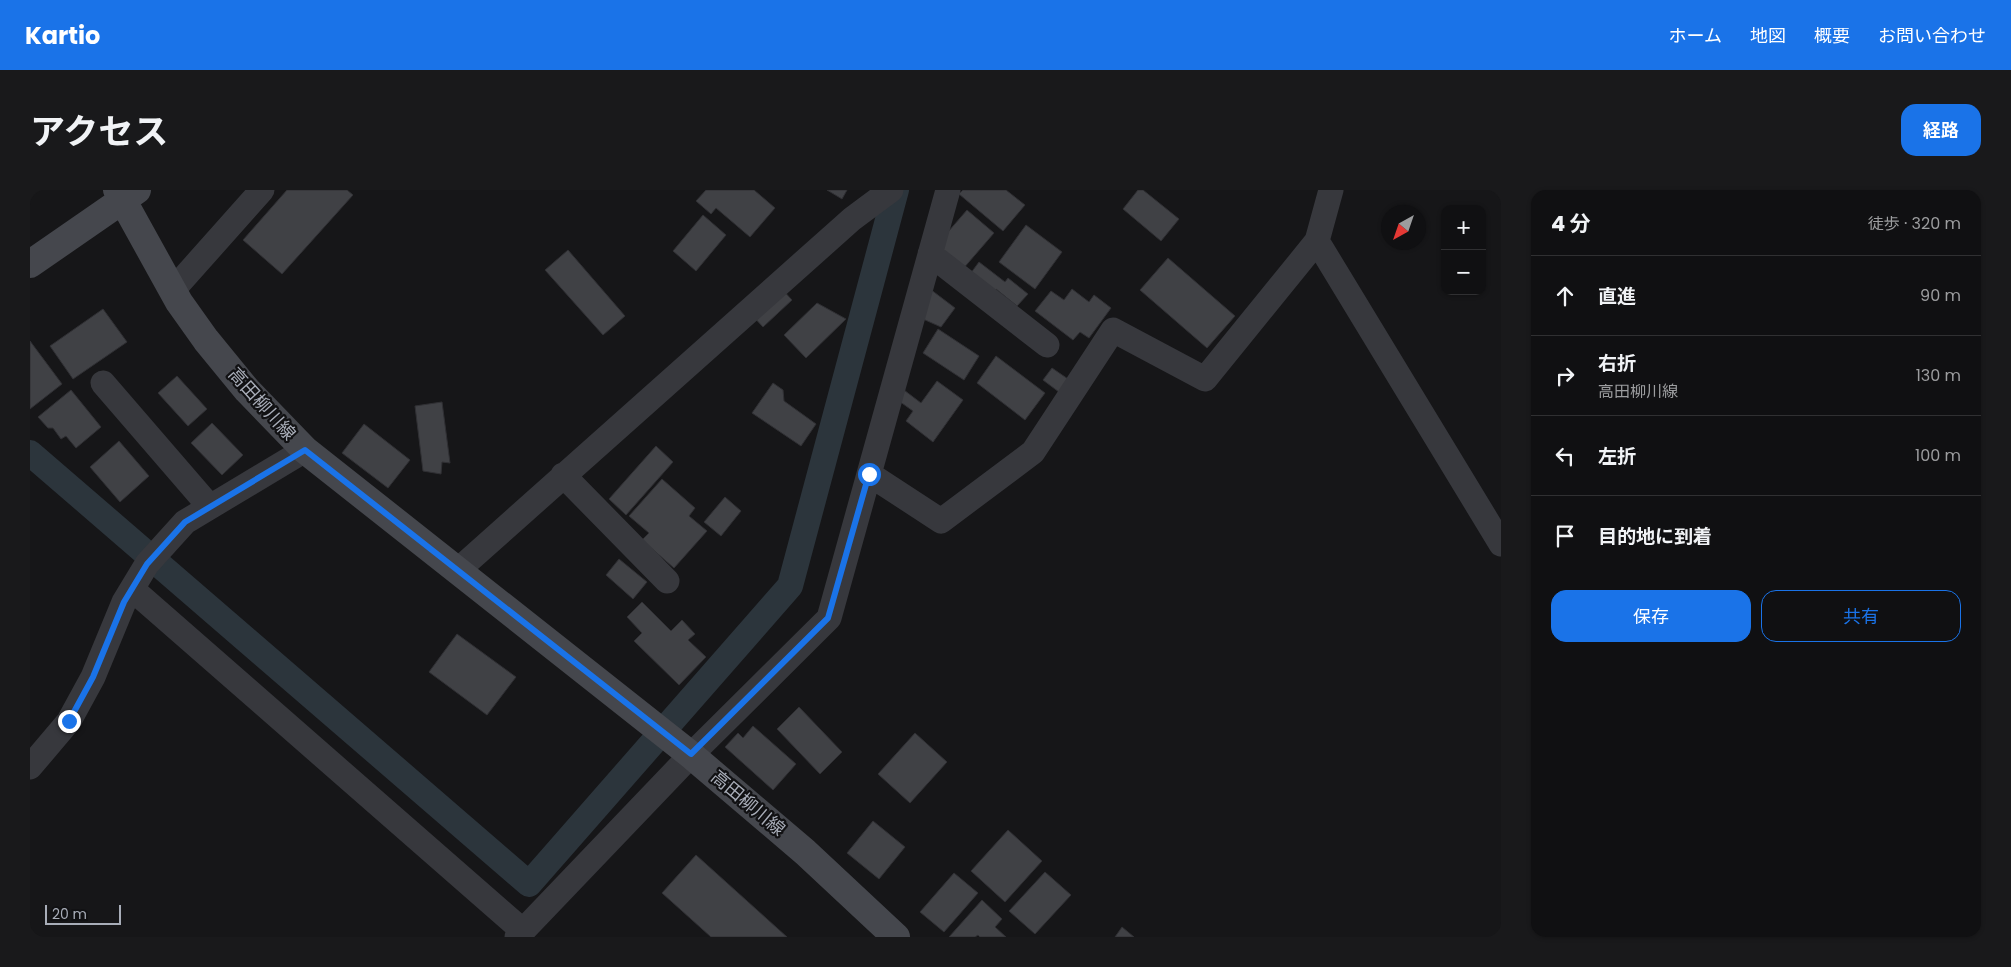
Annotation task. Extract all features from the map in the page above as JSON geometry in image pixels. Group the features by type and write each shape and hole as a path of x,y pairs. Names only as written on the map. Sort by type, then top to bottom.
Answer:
{"main road":[{"name":"高田柳川線","path":"125,193 173,290 206,340 247,390 305,450 456,571 632,706 691,754 805,852 896,937"},
{"path":"30,264 125,193"}],"street":[{"path":"173,290 262,190"},
{"path":"456,571 865,205 890,190"},
{"path":"128,596 520,934 691,754 828,618 948,190"},
{"path":"869,474 941,521 1034,452 1113,330 1205,379 1317,241 1330,190"},
{"path":"1317,241 1501,544"},
{"path":"930,254 1047,345"},
{"path":"103,383 210,507"},
{"path":"30,767 69,721 93,677 128,596 147,564 185,522 305,450"},
{"path":"563,475 666,581"}],"building":[{"path":"287,190 347,190 353,195 282,274 243,240"},
{"path":"706,190 754,190 775,208 750,237 716,208 711,214 696,201"},
{"path":"827,190 847,190 842,199"},
{"path":"963,190 1006,190 1025,205 1003,231 959,194"},
{"path":"1138,190 1143,190 1179,219 1161,241 1123,209"},
{"path":"967,210 994,233 962,270 935,247"},
{"path":"703,215 726,235 696,271 673,251"},
{"path":"1026,225 1062,252 1035,289 999,262"},
{"path":"568,250 625,316 603,335 545,270"},
{"path":"1168,258 1235,316 1207,348 1140,290"},
{"path":"979,262 1005,282 1008,278 1028,294 1017,306 996,289 985,303 962,285"},
{"path":"926,286 955,308 941,327 914,315"},
{"path":"780,287 792,300 763,327 751,314"},
{"path":"1072,289 1089,302 1094,295 1111,308 1089,338 1080,332 1073,340 1035,311 1051,291 1064,300"},
{"path":"817,303 846,319 806,358 784,335"},
{"path":"103,309 127,342 73,379 50,346"},
{"path":"938,329 979,356 964,380 923,353"},
{"path":"30,341 62,384 30,409"},
{"path":"996,356 1045,393 1025,420 977,383"},
{"path":"1052,368 1068,379 1059,392 1043,380"},
{"path":"177,376 207,409 188,426 158,393"},
{"path":"937,381 963,400 933,442 906,421 913,411 892,396 900,387 921,403"},
{"path":"773,383 783,390 784,401 816,424 801,446 752,413"},
{"path":"71,390 101,427 76,448 66,436 61,439 53,428 48,428 38,417"},
{"path":"442,402 450,463 442,462 441,474 423,471 415,406"},
{"path":"212,423 243,455 222,475 191,443"},
{"path":"364,424 410,460 388,488 342,453"},
{"path":"119,441 149,476 120,502 90,467"},
{"path":"656,446 673,462 626,515 609,499"},
{"path":"662,479 695,508 689,516 707,531 674,568 642,540 649,533 629,516"},
{"path":"725,497 741,511 721,536 704,522"},
{"path":"619,559 647,582 633,599 606,575"},
{"path":"642,602 671,631 682,620 695,634 688,640 706,657 679,685 634,641 642,633 627,617"},
{"path":"457,634 516,677 487,715 429,672"},
{"path":"799,707 842,752 820,774 777,729"},
{"path":"753,726 796,764 773,790 725,747 738,733 743,738"},
{"path":"915,733 947,762 910,803 878,774"},
{"path":"873,821 905,847 879,879 847,853"},
{"path":"1008,830 1042,861 1005,902 971,871"},
{"path":"696,855 787,937 711,937 662,893"},
{"path":"1045,872 1071,895 1035,934 1009,911"},
{"path":"954,873 978,893 944,932 920,912"},
{"path":"982,900 1002,919 995,927 1006,937 980,937 978,935 975,937 949,937"},
{"path":"1122,927 1134,937 1115,937"}],"waterway":[{"path":"30,453 529,884 790,586 896,190"}],"route":[{"path":"69,721 93,677 124,602 147,564 185,522 305,450 456,571 632,706 691,754 828,618 869,474"}]}
